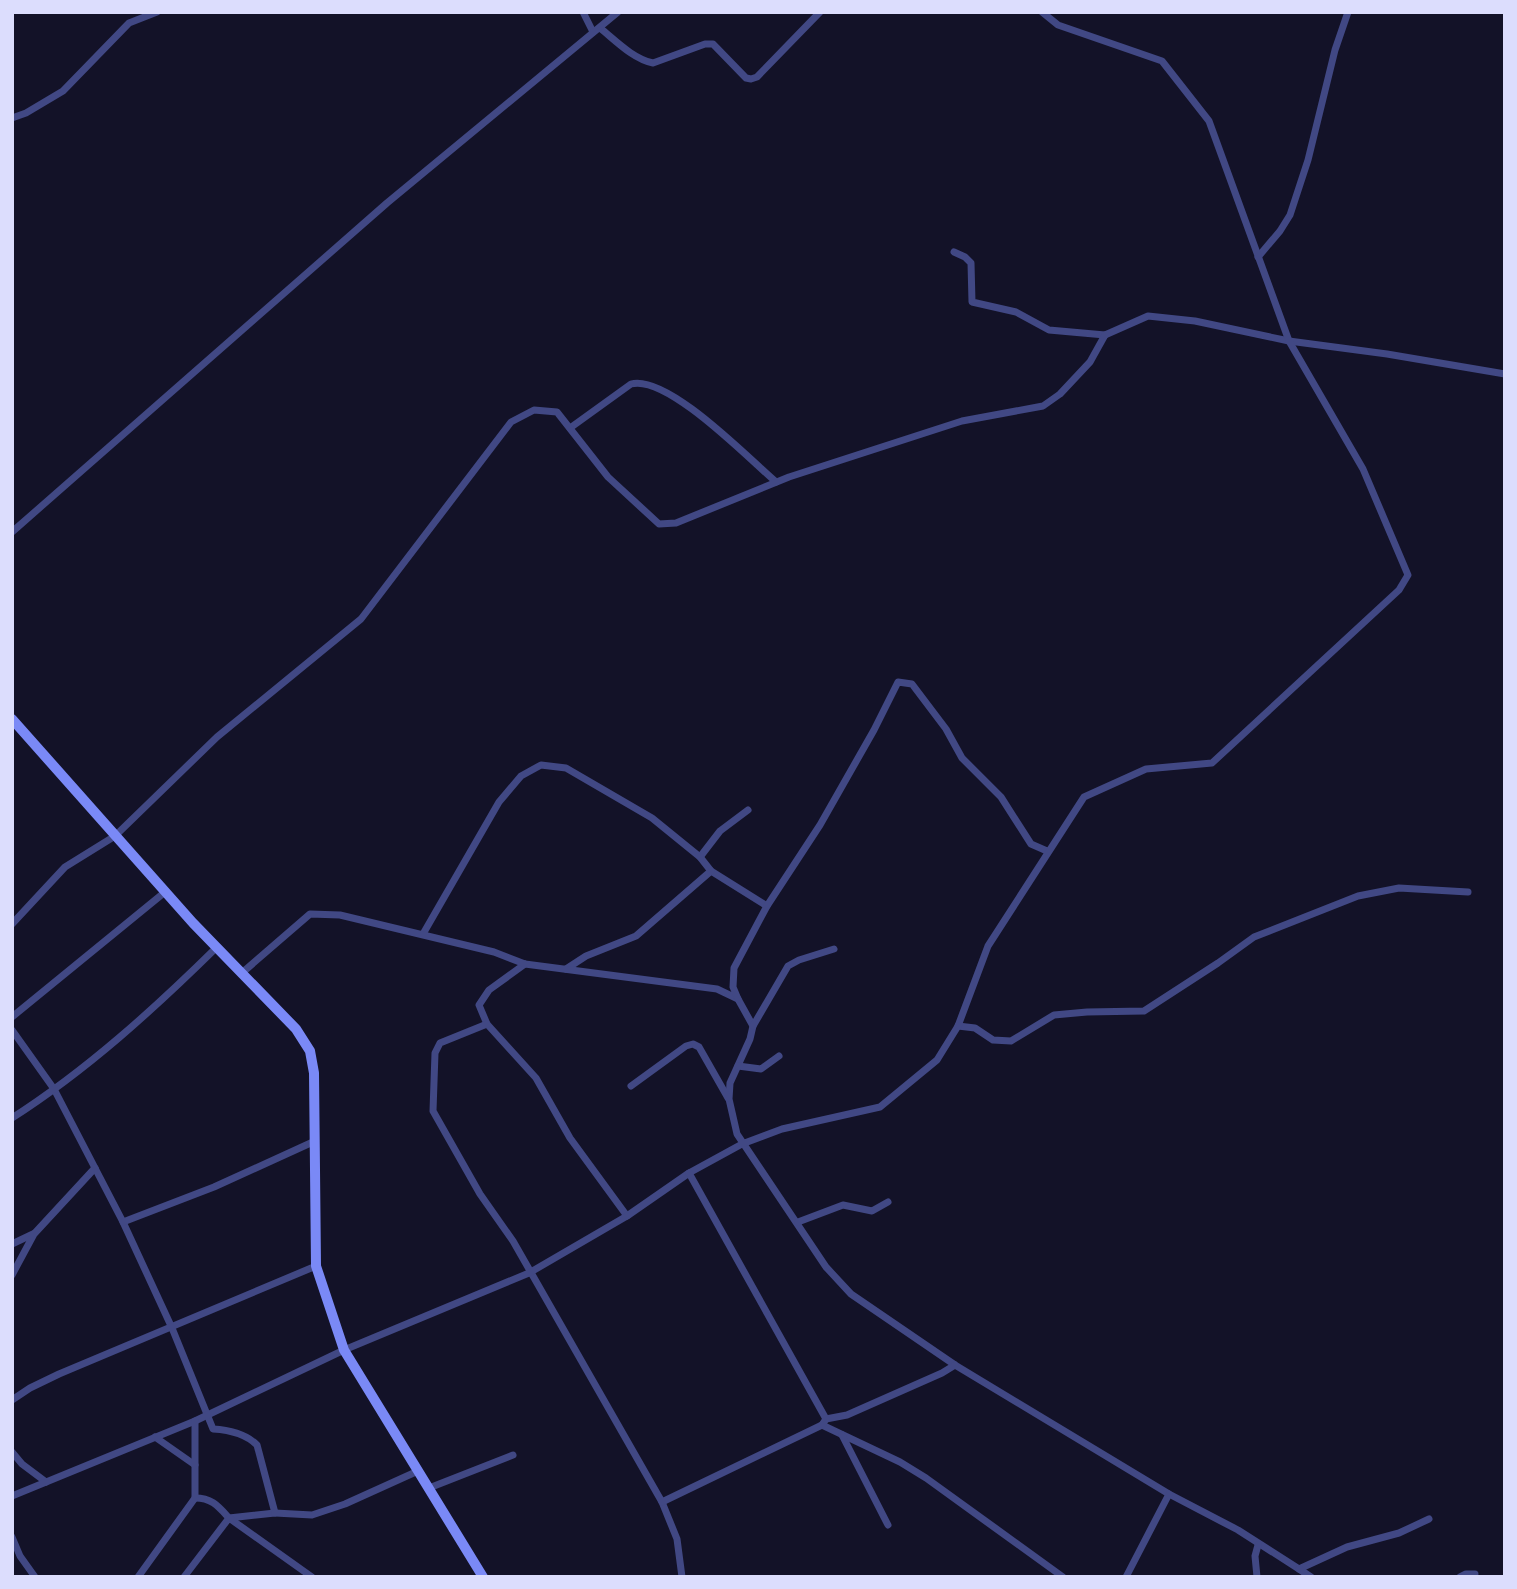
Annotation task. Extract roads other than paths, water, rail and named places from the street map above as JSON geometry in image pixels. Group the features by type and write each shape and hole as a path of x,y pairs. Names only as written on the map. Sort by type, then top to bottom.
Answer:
{"street":[{"path":"12,118 26,113 63,91 129,23 157,12"},
{"path":"583,12 596,30 648,62 653,63 705,44 713,44 747,78 754,79 820,12"},
{"path":"12,532 387,203 618,12"},
{"path":"12,1496 195,1421 344,1350 529,1273 627,1216 689,1173 742,1144 782,1129 880,1107 937,1060 958,1026 988,946 1084,797 1146,769 1212,764 1399,590 1408,575 1363,469 1289,341 1209,121 1162,61 1058,25 1042,12"},
{"path":"1258,257 1290,215 1308,160 1335,50 1348,12"},
{"path":"954,252 971,263 972,302 1016,312 1049,330 1105,335 1148,316 1195,321 1289,341 1450,363 1505,374"},
{"path":"12,924 65,867 115,836 218,737 361,619 511,422 534,410 557,412 608,477 659,524 676,523 776,482 962,421 1043,406 1060,394 1090,362 1105,335"},
{"path":"570,428 631,384 650,383 703,417 776,482"},
{"path":"753,1026 733,987 734,968 767,905 820,825 898,682 912,684 946,729 962,758 1001,797 1031,844 1047,851"},
{"path":"12,719 165,892 296,1029 310,1051 314,1073 316,1266 344,1350 483,1577"},
{"path":"423,934 499,802 521,776 541,765 566,768 652,818 700,857 711,871 767,905"},
{"path":"700,857 720,831 748,810"},
{"path":"566,969 586,956 636,936 711,871"},
{"path":"958,1026 975,1028 993,1040 1010,1041 1054,1015 1144,1011 1254,937 1358,896 1399,888 1468,891"},
{"path":"13,1014 165,892"},
{"path":"243,972 310,914 340,915 494,952 525,964 717,989 738,999"},
{"path":"12,1118 54,1089 163,999 217,947"},
{"path":"834,949 788,966 753,1026 730,1083 729,1099 742,1144 826,1267 851,1294 955,1365 1170,1494 1238,1530 1311,1577"},
{"path":"525,964 489,990 479,1005 487,1024 536,1078 570,1139 627,1216"},
{"path":"487,1024 440,1043 435,1053 433,1111 480,1194 513,1241 662,1502 677,1539 682,1577"},
{"path":"12,1030 54,1089 123,1222 172,1328 213,1429 240,1434 257,1445 275,1513"},
{"path":"631,1086 686,1045 693,1044 699,1047 729,1099"},
{"path":"738,1066 761,1069 779,1056"},
{"path":"123,1222 214,1187 315,1141"},
{"path":"12,1275 34,1234 95,1168"},
{"path":"689,1173 824,1422 842,1435 900,1462 926,1478 1063,1577"},
{"path":"797,1222 843,1205 872,1210 888,1202"},
{"path":"12,1244 34,1234"},
{"path":"12,1401 30,1388 59,1374 316,1266"},
{"path":"662,1502 824,1422 846,1415 955,1365"},
{"path":"138,1577 195,1498 195,1421"},
{"path":"842,1435 888,1525"},
{"path":"155,1437 195,1465"},
{"path":"12,1452 22,1464 46,1482"},
{"path":"429,1488 513,1455"},
{"path":"184,1577 229,1518 275,1513 312,1515 345,1504 418,1471"},
{"path":"1126,1577 1170,1494"},
{"path":"195,1498 206,1498 215,1502 229,1518 312,1577"},
{"path":"1299,1569 1347,1548 1399,1533 1429,1519"},
{"path":"12,1537 20,1556 35,1577"},
{"path":"1257,1577 1255,1556 1258,1545"},
{"path":"1460,1577 1475,1574"}]}
